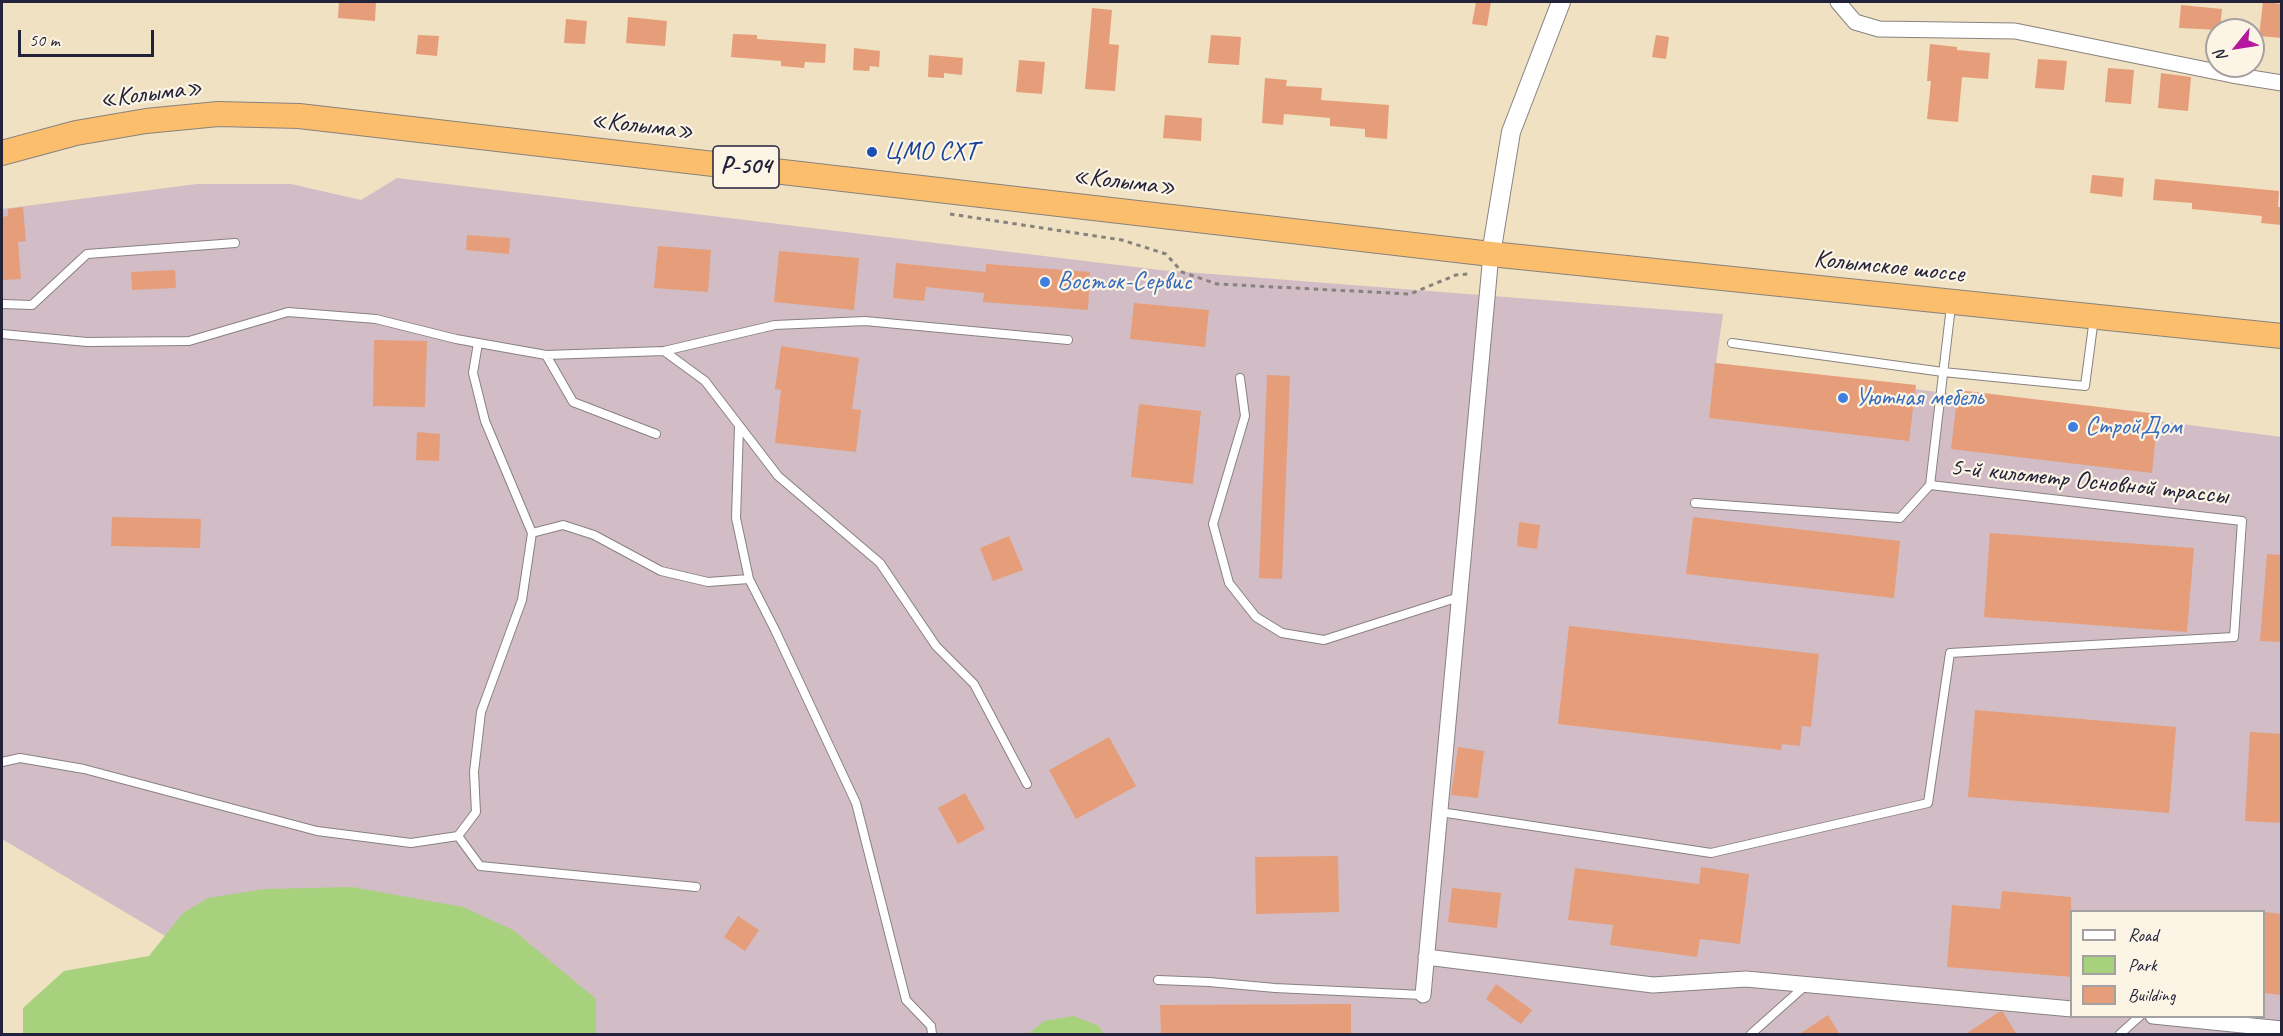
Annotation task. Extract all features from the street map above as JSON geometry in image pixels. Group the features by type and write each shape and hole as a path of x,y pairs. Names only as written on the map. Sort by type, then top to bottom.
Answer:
{"highway":[{"name":"«Колыма»","path":"2,153 76,133 146,121 218,114 299,116 1491,263"},
{"name":"Колымское шоссе","path":"1491,263 1951,302 2282,336"}],"street":[{"path":"1423,994 1491,263 1511,132 1562,2"},
{"path":"1838,2 1855,22 1880,29 2015,31 2282,83"},
{"path":"1426,957 1653,985 1746,979 2070,1009"},
{"path":"2164,1018 2282,1029"}],"lane":[{"path":"2,303 32,305 87,254 235,243"},
{"path":"1930,485 1951,302"},
{"path":"2,334 87,342 189,341 288,312 375,319 478,343 546,355 664,351 775,325 865,321 1068,340"},
{"path":"1732,343 1943,372 2085,386 2095,317"},
{"path":"2,762 20,758 84,769 317,831 411,843 458,836 476,812 474,772 481,712 522,600 532,533 485,421 473,373 478,343"},
{"path":"664,351 705,381 778,476 880,563 936,646 974,684 1027,784"},
{"path":"546,355 573,402 657,434"},
{"path":"1240,378 1245,416 1213,524 1230,583 1256,617 1282,633 1324,640 1460,596"},
{"path":"739,426 736,518 749,579 856,803 906,1000 931,1026 932,1035"},
{"name":"5-й километр Основной трассы","path":"1440,812 1711,853 1928,803 1950,653 2234,637 2242,521 1930,485 1900,518 1695,503"},
{"path":"532,533 562,525 594,535 661,571 708,582 749,579"},
{"path":"458,836 480,866 696,886"},
{"path":"1158,980 1275,988 1423,994"},
{"path":"1751,1035 1807,984"},
{"path":"2120,1035 2139,1018"}],"path":[{"path":"942,213 1122,240 1166,254 1182,272 1217,284 1410,294 1491,263"}],"shaded area":[{"path":"397,178 1160,270 1723,314 1716,363 2281,437 2281,1034 330,1034 2,839 2,209 197,184 291,184 361,200"}],"green space":[{"path":"352,887 463,907 513,930 596,999 596,1034 23,1034 23,1008 64,971 149,956 183,913 208,898 265,889"},
{"path":"1073,1016 1099,1026 1103,1034 1028,1034 1044,1021"}],"building":[{"path":"339,2 376,2 375,21 338,18"},
{"path":"1476,2 1491,2 1487,26 1472,24"},
{"path":"2263,2 2282,4 2282,38 2265,37 2265,18 2261,18"},
{"path":"2181,5 2222,9 2221,18 2205,18 2205,29 2179,28"},
{"path":"1092,8 1112,10 1109,44 1119,45 1115,91 1085,89"},
{"path":"628,17 667,21 665,46 626,43"},
{"path":"566,19 587,21 585,44 564,43"},
{"path":"733,34 757,35 757,39 826,44 825,63 805,62 804,68 781,66 781,61 731,57"},
{"path":"418,35 439,36 437,56 416,54"},
{"path":"1211,35 1241,37 1239,65 1208,63"},
{"path":"1656,35 1669,37 1666,59 1652,57"},
{"path":"1930,44 1957,47 1957,50 1990,53 1988,79 1962,77 1958,122 1927,119 1931,81 1927,81"},
{"path":"854,48 880,51 879,67 870,66 869,71 853,70"},
{"path":"929,55 963,58 962,75 944,73 944,78 928,77"},
{"path":"2038,59 2067,61 2064,90 2035,88"},
{"path":"1019,60 1045,62 1042,94 1016,92"},
{"path":"2108,68 2134,70 2131,104 2105,102"},
{"path":"2161,73 2191,77 2188,111 2158,108"},
{"path":"1265,78 1287,80 1286,86 1322,88 1321,100 1389,105 1387,139 1365,137 1365,129 1330,126 1330,118 1284,114 1283,125 1262,123"},
{"path":"1165,115 1202,118 1201,141 1163,138"},
{"path":"2092,175 2124,178 2122,197 2090,193"},
{"path":"2155,179 2279,191 2278,207 2282,207 2282,225 2261,223 2262,216 2192,209 2192,203 2153,200"},
{"path":"23,207 26,241 18,242 21,279 2,280 2,217 8,216 8,209"},
{"path":"467,235 510,238 509,254 466,250"},
{"path":"658,246 711,250 708,292 654,288"},
{"path":"779,251 859,258 854,310 774,302"},
{"path":"896,263 986,272 986,264 1090,272 1088,310 983,302 984,293 926,287 924,301 893,298"},
{"path":"175,270 176,288 132,290 131,272"},
{"path":"1134,303 1209,310 1205,347 1130,339"},
{"path":"374,340 427,341 425,407 373,406"},
{"path":"781,346 859,358 852,409 861,410 856,452 775,443 781,390 775,389"},
{"path":"1715,363 1916,385 1909,441 1709,418"},
{"path":"1267,375 1290,376 1282,579 1259,578"},
{"path":"1958,390 2158,414 2152,473 1951,449"},
{"path":"1139,404 1201,411 1193,484 1131,477"},
{"path":"417,432 440,434 439,461 416,460"},
{"path":"112,517 201,519 200,548 111,546"},
{"path":"1693,517 1900,541 1894,598 1686,574"},
{"path":"1519,522 1540,525 1537,549 1517,546"},
{"path":"1990,533 2194,548 2187,632 1984,617"},
{"path":"1009,536 1023,570 993,581 980,548"},
{"path":"2267,554 2282,555 2282,642 2260,641"},
{"path":"1569,626 1819,654 1811,727 1802,726 1800,746 1782,744 1781,750 1558,724"},
{"path":"1975,710 2176,727 2169,813 1968,797"},
{"path":"2250,732 2282,734 2282,823 2245,821"},
{"path":"1109,737 1136,786 1076,819 1049,770"},
{"path":"1458,747 1484,751 1478,798 1451,795"},
{"path":"965,793 985,829 958,844 938,808"},
{"path":"1338,856 1339,912 1256,914 1255,857"},
{"path":"1701,867 1749,874 1740,944 1700,939 1697,957 1610,945 1613,925 1568,920 1575,868 1699,884"},
{"path":"1452,888 1501,893 1497,928 1448,922"},
{"path":"2002,891 2071,897 2070,977 1947,967 1952,905 2000,909"},
{"path":"2265,912 2282,914 2282,995 2265,993"},
{"path":"738,916 759,930 745,951 724,937"},
{"path":"1496,984 1532,1010 1521,1024 1486,999"},
{"path":"1351,1004 1351,1035 1161,1035 1160,1005"},
{"path":"1999,1012 2003,1012 2017,1035 1964,1035"},
{"path":"1828,1015 1840,1035 1798,1035"}],"place":[{"name":"ЦМО СХТ","path":"872,152"},
{"name":"Восток-Сервис","path":"1045,282"},
{"name":"Уютная мебель","path":"1843,398"},
{"name":"СтройДом","path":"2073,427"}]}
